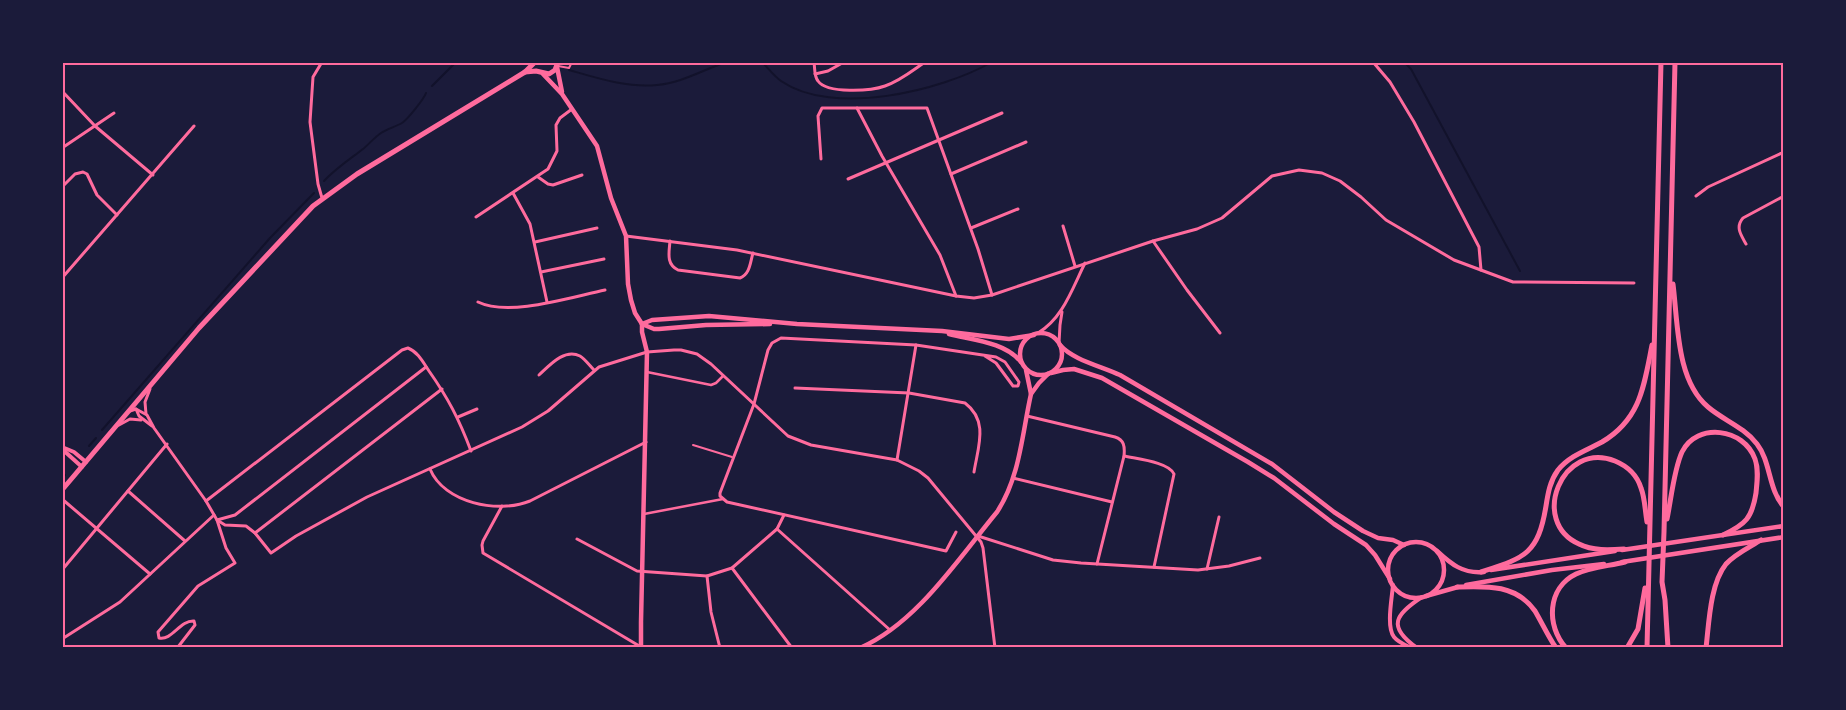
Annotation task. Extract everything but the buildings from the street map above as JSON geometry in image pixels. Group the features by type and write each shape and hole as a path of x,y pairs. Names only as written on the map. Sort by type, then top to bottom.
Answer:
{"main road":[{"path":"62,490 199,328 295,224 322,198 357,174 525,72 536,62"},
{"path":"536,62 537,68 562,94 597,146 611,198 626,236 628,284 635,313 642,324 647,352 647,372 641,647"},
{"path":"1647,648 1661,62"},
{"path":"1668,648 1662,582 1675,62"},
{"path":"525,72 552,72 557,64"},
{"path":"557,64 562,94"},
{"path":"1671,266 1681,352 1687,378 1693,390 1704,404 1743,430 1758,444 1774,491 1784,507"},
{"path":"642,324 652,320 703,316 796,324 936,331 1010,339 1036,334 1049,335 1072,355 1099,365 1124,378 1265,459 1334,512 1363,531 1378,538 1404,545"},
{"path":"642,324 654,329 796,324"},
{"path":"1480,572 1510,562 1528,553 1536,543 1542,529 1548,493 1557,472 1567,461 1610,436 1628,420 1643,392 1655,329"},
{"path":"936,331 1002,348 1011,352 1035,374 1049,374 1074,369 1102,378 1274,478 1334,524 1366,545 1375,555 1393,585 1405,595 1413,598 1424,597 1457,587 1552,570 1625,562 1784,537"},
{"path":"860,648 890,630 941,581 1004,501 1013,478 1031,394 1028,375 1020,353 1022,345 1036,334"},
{"path":"1031,394 1039,383 1057,368 1062,360 1060,344"},
{"path":"1664,532 1678,462 1682,452 1687,444 1694,439 1709,432 1718,432 1726,433 1743,442 1755,458 1758,470 1752,513 1744,523 1723,535"},
{"path":"1624,549 1598,550 1584,546 1574,542 1562,530 1555,512 1555,498 1563,477 1577,464 1593,458 1605,458 1616,461 1631,471 1642,489 1649,534"},
{"path":"1390,578 1389,567 1392,557 1397,549 1412,542 1422,542 1430,546 1449,563 1460,569 1480,572 1585,557 1688,539 1784,526"},
{"path":"1706,648 1714,593 1726,564 1762,540"},
{"path":"1424,597 1439,586 1444,574 1443,562 1437,551"},
{"path":"1566,648 1555,631 1552,619 1552,606 1562,586 1576,574 1625,562"},
{"path":"1627,648 1638,630 1648,570"},
{"path":"1457,587 1502,588 1523,598 1534,611 1556,648"}],"street":[{"path":"322,62 313,77 310,122 318,184 322,198"},
{"path":"814,62 816,79 823,86 832,89 876,88 897,80 925,62"},
{"path":"815,74 828,71 844,62"},
{"path":"1373,62 1390,82 1414,122 1478,247 1481,270"},
{"path":"62,91 95,126 153,174"},
{"path":"821,160 818,116 820,110 824,108 927,108 971,228 992,295"},
{"path":"857,108 940,255 956,296"},
{"path":"476,217 548,169 556,156 556,128 558,121 572,109"},
{"path":"62,148 114,113"},
{"path":"848,179 1002,113"},
{"path":"62,278 194,126"},
{"path":"951,174 1026,142"},
{"path":"1696,196 1708,187 1784,152"},
{"path":"626,236 753,253 956,296 974,298 992,295 1153,241 1198,229 1222,218 1272,176 1299,170 1322,174 1340,181 1355,191 1386,220 1454,260 1513,282 1634,283"},
{"path":"62,187 75,174 83,172 87,174 97,196 117,215"},
{"path":"538,177 553,185 582,175"},
{"path":"513,193 528,218 535,242 547,302"},
{"path":"1746,244 1739,231 1739,222 1784,196"},
{"path":"971,228 1018,209"},
{"path":"1063,226 1076,266"},
{"path":"535,242 598,228"},
{"path":"670,241 669,261 678,270 740,278 746,274 753,253"},
{"path":"1153,241 1220,333"},
{"path":"541,272 604,259"},
{"path":"1036,334 1053,323 1063,309 1085,263"},
{"path":"478,302 502,308 525,306 604,290"},
{"path":"1060,344 1060,325 1063,309"},
{"path":"956,532 946,551 728,502 720,496 720,493 732,457 754,404 768,350 772,343 781,338 916,345 998,358 1005,362 1019,382 1018,386 1013,386 1000,367 985,356"},
{"path":"897,460 916,345"},
{"path":"206,501 402,350 408,348 413,350 442,389 458,417 471,450"},
{"path":"217,520 229,526 242,525 255,533 271,553 296,536 367,497 512,433 534,421 560,401 594,370 605,364 647,352 674,350 689,352 704,359 788,436 803,443 897,460 919,471 928,478 977,536 983,548 995,648"},
{"path":"538,375 558,358 574,355 580,356 594,370"},
{"path":"1000,367 999,362 1005,362"},
{"path":"217,520 235,515 426,367"},
{"path":"647,372 711,385 723,376"},
{"path":"156,379 146,397 146,415 206,501 217,520 226,548 235,562 198,586 158,632 159,638 165,638 187,622 194,621 195,625 178,647"},
{"path":"795,388 909,393 960,401 968,406 980,425 974,472"},
{"path":"255,533 442,389"},
{"path":"127,414 136,409 140,398"},
{"path":"136,409 146,415"},
{"path":"136,409 143,420 154,428"},
{"path":"458,417 477,409"},
{"path":"1026,416 1120,438 1125,446 1097,564"},
{"path":"115,428 130,419 143,420"},
{"path":"430,469 436,481 449,491 476,502 502,506 518,505 530,501 646,442"},
{"path":"62,570 167,444"},
{"path":"62,448 74,452 86,462"},
{"path":"62,448 82,467"},
{"path":"1124,456 1164,465 1172,470 1174,474 1154,567"},
{"path":"1013,478 1112,502"},
{"path":"128,491 185,541"},
{"path":"62,499 150,574"},
{"path":"644,514 723,499"},
{"path":"502,506 483,542 483,553 641,647"},
{"path":"62,639 120,602 214,515"},
{"path":"577,539 642,572 707,576 732,568 777,528 784,515"},
{"path":"1207,569 1219,517"},
{"path":"777,528 890,630"},
{"path":"977,536 1053,560 1097,564 1207,569 1229,566 1260,558"},
{"path":"732,568 792,648"},
{"path":"707,576 711,612 720,648"},
{"path":"1393,585 1390,617 1391,633 1399,642 1411,648"},
{"path":"1417,648 1402,635 1398,621 1404,609 1424,597"}],"lane":[{"path":"557,64 569,68 572,62"},
{"path":"692,445 732,457"}],"waterway":[{"path":"432,86 456,62"},
{"path":"569,70 623,84 646,86 666,84 683,79 726,62"},
{"path":"762,62 781,81 803,92 829,97 857,98 887,96 917,90 970,73 992,62"},
{"path":"1404,62 1411,69 1520,271"},
{"path":"324,181 379,135 404,121 426,93"},
{"path":"102,430 270,238 314,193"},
{"path":"89,446 96,438"},
{"path":"62,478 65,475"}]}
